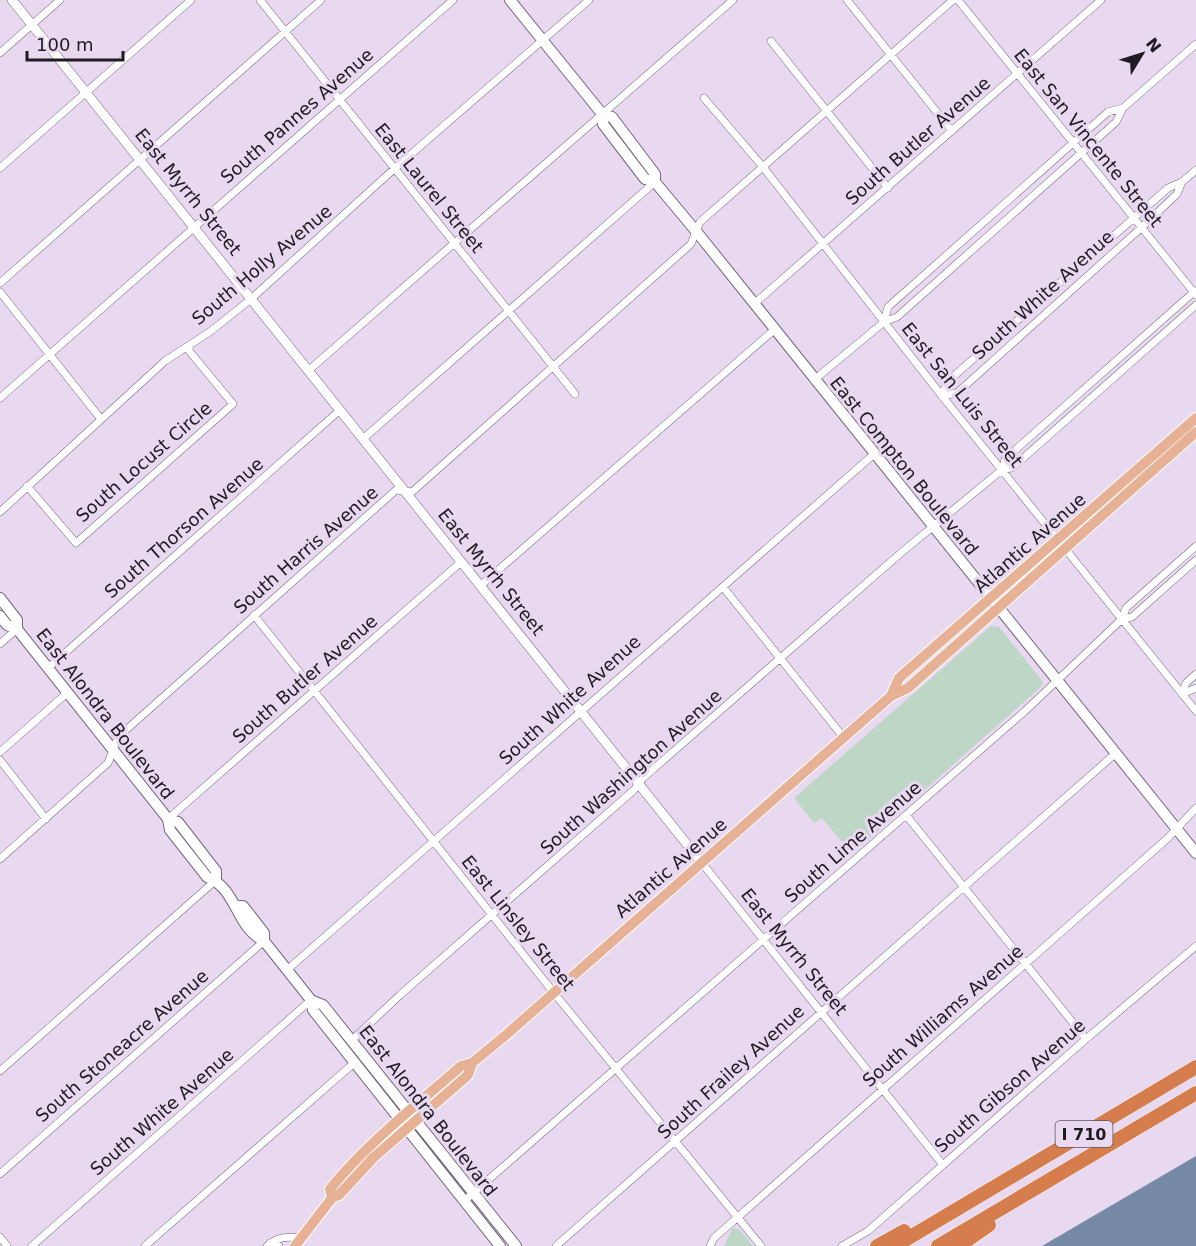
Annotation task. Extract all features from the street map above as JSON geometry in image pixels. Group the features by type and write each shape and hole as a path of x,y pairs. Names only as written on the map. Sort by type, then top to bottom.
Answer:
{"highway":[{"name":"I 710","path":"896,1246 1196,1067"},
{"name":"I 710","path":"938,1246 1196,1093"},
{"path":"959,1246 1060,1174"},
{"path":"877,1246 939,1210 972,1199"}],"main road":[{"name":"East Compton Boulevard","path":"510,0 603,115 612,117 655,174 655,183 1196,853"},
{"name":"Atlantic Avenue","path":"1063,543 1196,418"},
{"name":"Atlantic Avenue","path":"297,1242 332,1198 339,1195 373,1158 468,1075 472,1064 891,696 899,678 995,602 1196,432"},
{"name":"East Alondra Boulevard","path":"0,598 17,621 17,629"},
{"name":"East Alondra Boulevard","path":"0,616 7,625 17,629 168,819 178,822 216,871 216,880 237,906 237,914 243,922 255,937 264,941 311,1000 313,1010 354,1063 404,1116"},
{"name":"East Alondra Boulevard","path":"311,1000 323,1005 351,1041 411,1126 468,1197 500,1246"},
{"name":"Atlantic Avenue","path":"332,1198 330,1189 343,1173 461,1065 472,1064"},
{"name":"East Alondra Boulevard","path":"468,1197 516,1246"}],"street":[{"name":"East Myrrh Street","path":"12,0 195,226 943,1165"},
{"path":"0,53 60,0"},
{"path":"0,168 191,0"},
{"name":"East Laurel Street","path":"260,0 576,394"},
{"path":"0,283 321,0"},
{"name":"South Pannes Avenue","path":"0,398 338,98 453,0"},
{"name":"South Holly Avenue","path":"0,512 100,418 165,361 251,299 394,169 589,0"},
{"path":"309,370 455,245 733,0"},
{"path":"847,0 952,131"},
{"name":"South Harris Avenue","path":"0,859 108,763 118,737 396,490 412,492 553,368 691,244 700,222 953,0"},
{"name":"East San Vincente Street","path":"958,0 1133,219 1195,292"},
{"name":"South Butler Avenue","path":"754,303 1101,0"},
{"path":"771,41 888,188"},
{"path":"814,380 884,322 897,317 1081,154 1116,122 1123,108 1196,44"},
{"name":"East San Luis Street","path":"704,98 763,167 942,396 1063,543 1196,711"},
{"path":"884,322 888,307 1108,112 1123,108"},
{"name":"South White Avenue","path":"942,396 947,382 1168,188 1182,182 1196,170"},
{"name":"South White Avenue","path":"942,396 957,393 1141,228 1177,194 1182,182"},
{"path":"364,438 655,183"},
{"path":"0,292 100,418"},
{"path":"1195,292 1005,459 1004,470 1012,468 1196,305"},
{"path":"480,586 774,330"},
{"name":"South Locust Circle","path":"27,486 76,543 233,404 186,347"},
{"name":"South Thorson Avenue","path":"48,668 340,410"},
{"name":"South White Avenue","path":"287,970 874,454"},
{"name":"South Washington Avenue","path":"351,1041 780,658 933,527 1004,470"},
{"name":"South Lime Avenue","path":"468,1197 1025,711 1056,679 1122,619 1126,608 1196,546"},
{"name":"South Lime Avenue","path":"1122,619 1132,617 1196,560"},
{"name":"South Butler Avenue","path":"168,819 461,562"},
{"path":"723,586 844,738"},
{"name":"East Linsley Street","path":"254,615 554,993 761,1246"},
{"path":"0,644 17,629"},
{"path":"1182,694 1186,683 1196,674"},
{"path":"1182,694 1196,688"},
{"path":"0,752 67,693"},
{"name":"South Frailey Avenue","path":"556,1246 1116,753"},
{"path":"0,760 46,819"},
{"name":"South Williams Avenue","path":"710,1246 714,1238 1177,830 1196,808"},
{"path":"906,815 1086,1039"},
{"path":"0,1071 216,880"},
{"name":"South Stoneacre Avenue","path":"0,1174 264,941"},
{"name":"South Gibson Avenue","path":"842,1246 868,1231 1086,1039 1196,946"},
{"name":"South White Avenue","path":"32,1246 311,1000"},
{"path":"145,1246 354,1063"},
{"path":"269,1245 288,1236 297,1242"},
{"path":"0,1237 7,1246"},
{"path":"269,1245 279,1246"}],"green space":[{"path":"991,626 999,627 1043,682 1041,687 852,854 822,818 814,823 794,798"},
{"path":"733,1228 739,1229 753,1246 724,1246"}],"water":[{"path":"1196,1156 1196,1246 1042,1246"}]}
